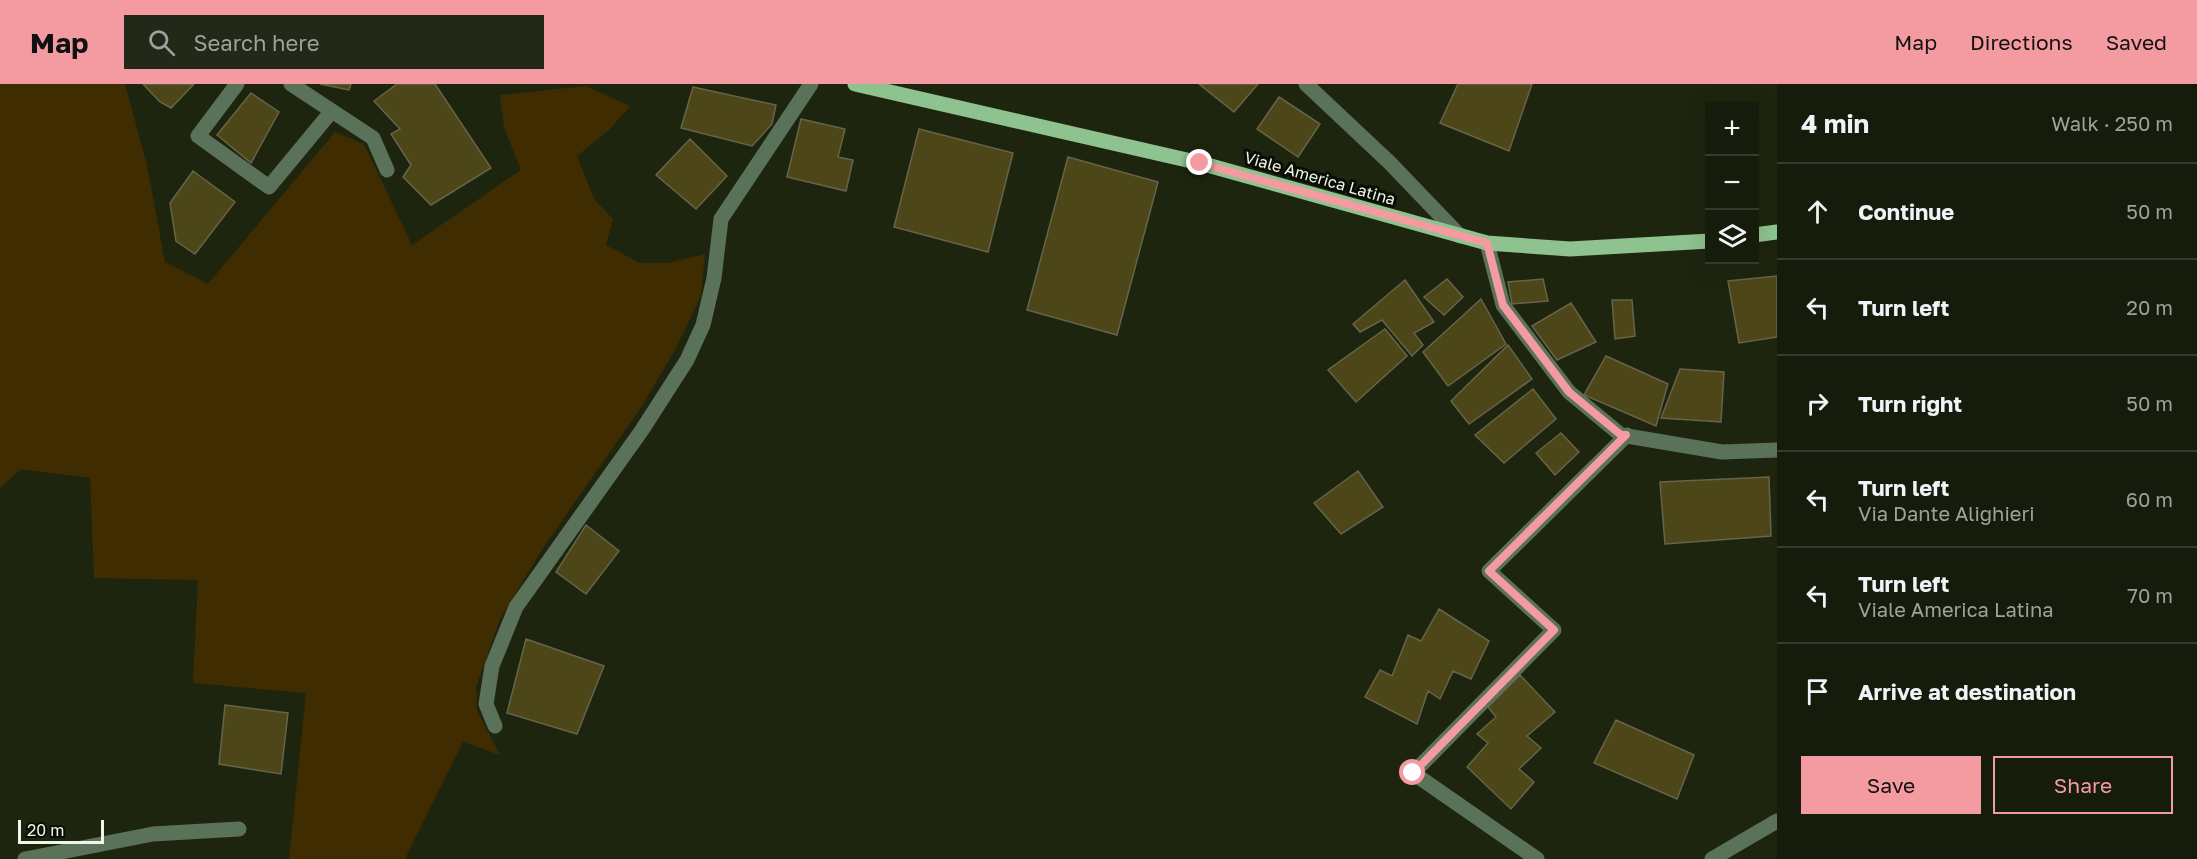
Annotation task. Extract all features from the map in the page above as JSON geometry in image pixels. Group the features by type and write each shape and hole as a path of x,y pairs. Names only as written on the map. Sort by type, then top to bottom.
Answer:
{"main road":[{"name":"Viale America Latina","path":"855,84 1200,163 1487,243 1570,249 1705,241"},
{"path":"1759,234 1777,232"}],"street":[{"path":"237,84 198,136 269,187 331,112"},
{"path":"291,84 373,138 387,170"},
{"path":"495,726 486,704 492,666 516,608 642,430 687,360 703,325 714,278 721,219 811,84"},
{"path":"1306,84 1390,164 1460,236"},
{"path":"1487,243 1503,305 1569,392 1621,435 1722,452 1777,450"},
{"path":"1537,859 1413,773 1554,630 1489,571 1626,435"},
{"path":"1712,859 1777,821"},
{"path":"25,859 153,834 239,829"}],"shaded area":[{"path":"0,84 125,84 147,165 165,262 208,284 335,132 364,144 412,245 521,170 504,128 500,95 586,86 630,106 610,129 577,156 594,199 613,219 606,245 640,263 667,263 705,254 701,296 676,348 642,406 543,548 500,619 476,687 477,710 500,755 463,742 405,859 289,859 306,693 193,683 198,580 94,578 90,478 21,469 0,488"}],"building":[{"path":"143,84 194,84 171,108 160,102"},
{"path":"320,84 351,84 349,90"},
{"path":"397,84 435,84 491,168 431,205 403,177 411,165 391,134 400,129 374,101"},
{"path":"1199,84 1258,84 1234,112"},
{"path":"1458,84 1532,84 1509,151 1440,123"},
{"path":"693,87 776,105 772,124 752,146 681,128"},
{"path":"251,93 279,112 251,163 217,135"},
{"path":"1279,97 1320,124 1298,157 1257,129"},
{"path":"801,119 845,129 838,157 853,160 846,191 787,177"},
{"path":"919,129 1013,153 988,252 894,227"},
{"path":"690,139 727,176 696,209 656,175"},
{"path":"1068,157 1158,182 1117,335 1027,310"},
{"path":"193,171 235,202 195,254 176,241 170,203"},
{"path":"1777,276 1777,337 1739,343 1728,281"},
{"path":"1447,279 1463,297 1444,315 1424,297"},
{"path":"1543,279 1548,301 1512,304 1508,282"},
{"path":"1405,280 1434,322 1414,333 1423,345 1412,356 1382,320 1360,332 1353,324"},
{"path":"1481,299 1506,344 1448,386 1423,352"},
{"path":"1612,300 1632,300 1635,336 1615,339"},
{"path":"1571,303 1596,342 1557,360 1532,326"},
{"path":"1385,329 1407,356 1356,402 1328,370"},
{"path":"1508,345 1532,379 1469,424 1451,401"},
{"path":"1606,356 1668,384 1656,426 1584,395"},
{"path":"1680,369 1724,372 1721,422 1661,418"},
{"path":"1533,389 1556,419 1504,463 1475,435"},
{"path":"1561,433 1579,452 1555,475 1536,453"},
{"path":"1358,471 1383,507 1341,534 1314,503"},
{"path":"1769,477 1771,536 1665,544 1660,482"},
{"path":"586,525 619,551 586,594 556,572"},
{"path":"1439,609 1489,641 1471,679 1453,671 1440,699 1428,691 1417,724 1365,697 1380,670 1392,676 1408,635 1421,641"},
{"path":"526,639 604,666 577,734 507,713"},
{"path":"1520,675 1555,712 1527,736 1541,748 1519,769 1534,782 1511,809 1467,767 1488,743 1477,734 1496,717 1488,707"},
{"path":"225,705 288,713 281,774 219,764"},
{"path":"1616,720 1694,755 1677,799 1594,763"}],"route":[{"path":"1200,163 1487,243 1503,305 1569,392 1621,435 1626,435 1489,571 1554,630 1413,773"}]}
